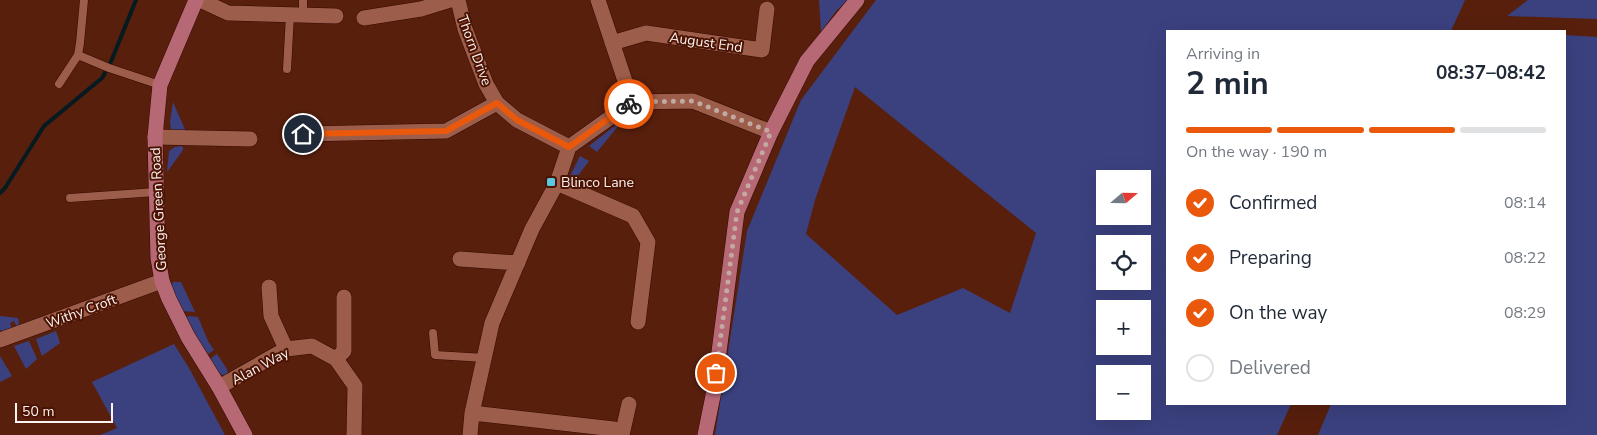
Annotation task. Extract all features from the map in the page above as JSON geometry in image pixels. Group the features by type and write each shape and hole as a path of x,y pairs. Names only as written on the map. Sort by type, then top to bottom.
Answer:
{"street":[{"path":"198,0 228,13 336,16"},
{"name":"George Green Road","path":"198,0 160,85 155,136 158,258 162,281 169,299 188,337 219,387 245,435"},
{"path":"364,18 421,9 450,0"},
{"name":"Thorn Drive","path":"458,0 465,29 475,57 486,84 497,103 517,120 569,147"},
{"path":"598,0 632,102"},
{"path":"705,435 714,391 737,212 771,132 807,61 857,0"},
{"name":"August End","path":"612,43 646,33 762,50 767,9"},
{"path":"470,435 472,413 492,323 532,229 557,183 569,147 632,102 693,101 771,132"},
{"path":"303,134 446,131 497,103"},
{"path":"155,136 250,139"},
{"path":"557,183 633,216 648,242 638,322"},
{"path":"460,259 518,263"},
{"name":"Withy Croft","path":"0,340 162,281"},
{"path":"269,286 271,316 286,349"},
{"path":"336,359 344,351 344,297"},
{"name":"Alan Way","path":"219,387 286,349 312,346 336,359 355,386 354,435"},
{"path":"622,435 629,404"},
{"path":"472,413 614,429 618,435"}],"lane":[{"path":"59,84 78,55 84,0"},
{"path":"287,70 296,15 303,0"},
{"path":"78,55 109,68 160,85"},
{"path":"70,198 156,192"},
{"path":"434,333 435,355 485,358"}],"shaded area":[{"path":"819,0 848,0 836,11 821,32"},
{"path":"876,0 1465,0 1451,30 1166,30 1166,405 1291,405 1277,435 715,435 747,231 801,100","holes":["855,87 1036,233 1010,313 963,288 897,315 806,234 815,200"]},
{"path":"1528,0 1597,0 1597,19 1507,16"},
{"path":"1566,35 1597,37 1597,435 1318,435 1331,405 1566,405"},
{"path":"173,102 187,134 171,132 170,121"},
{"path":"616,125 619,125 597,152 589,146"},
{"path":"180,146 183,147 183,150 167,172 169,151"},
{"path":"580,156 589,161 571,185 569,178"},
{"path":"173,282 181,282 195,312 181,311 171,286"},
{"path":"0,316 18,318 20,331 14,321 10,323 13,333 4,337 0,329"},
{"path":"189,316 198,317 214,350 208,354 184,318"},
{"path":"56,331 60,343 42,356 36,339"},
{"path":"29,341 37,359 26,369 14,346"},
{"path":"174,344 225,435 100,435 117,428 92,382"},
{"path":"217,354 227,369 228,377 219,373 207,361"},
{"path":"0,356 12,376 0,382"}],"waterway":[{"path":"0,193 44,126 102,78 110,64 136,0"}],"way so far":[{"path":"629,104 632,102 693,101 771,132 737,212 716,373"}],"place":[{"name":"Blinco Lane","path":"551,182"}],"route":[{"path":"303,134 446,131 497,103 517,120 569,147 629,104"}]}
